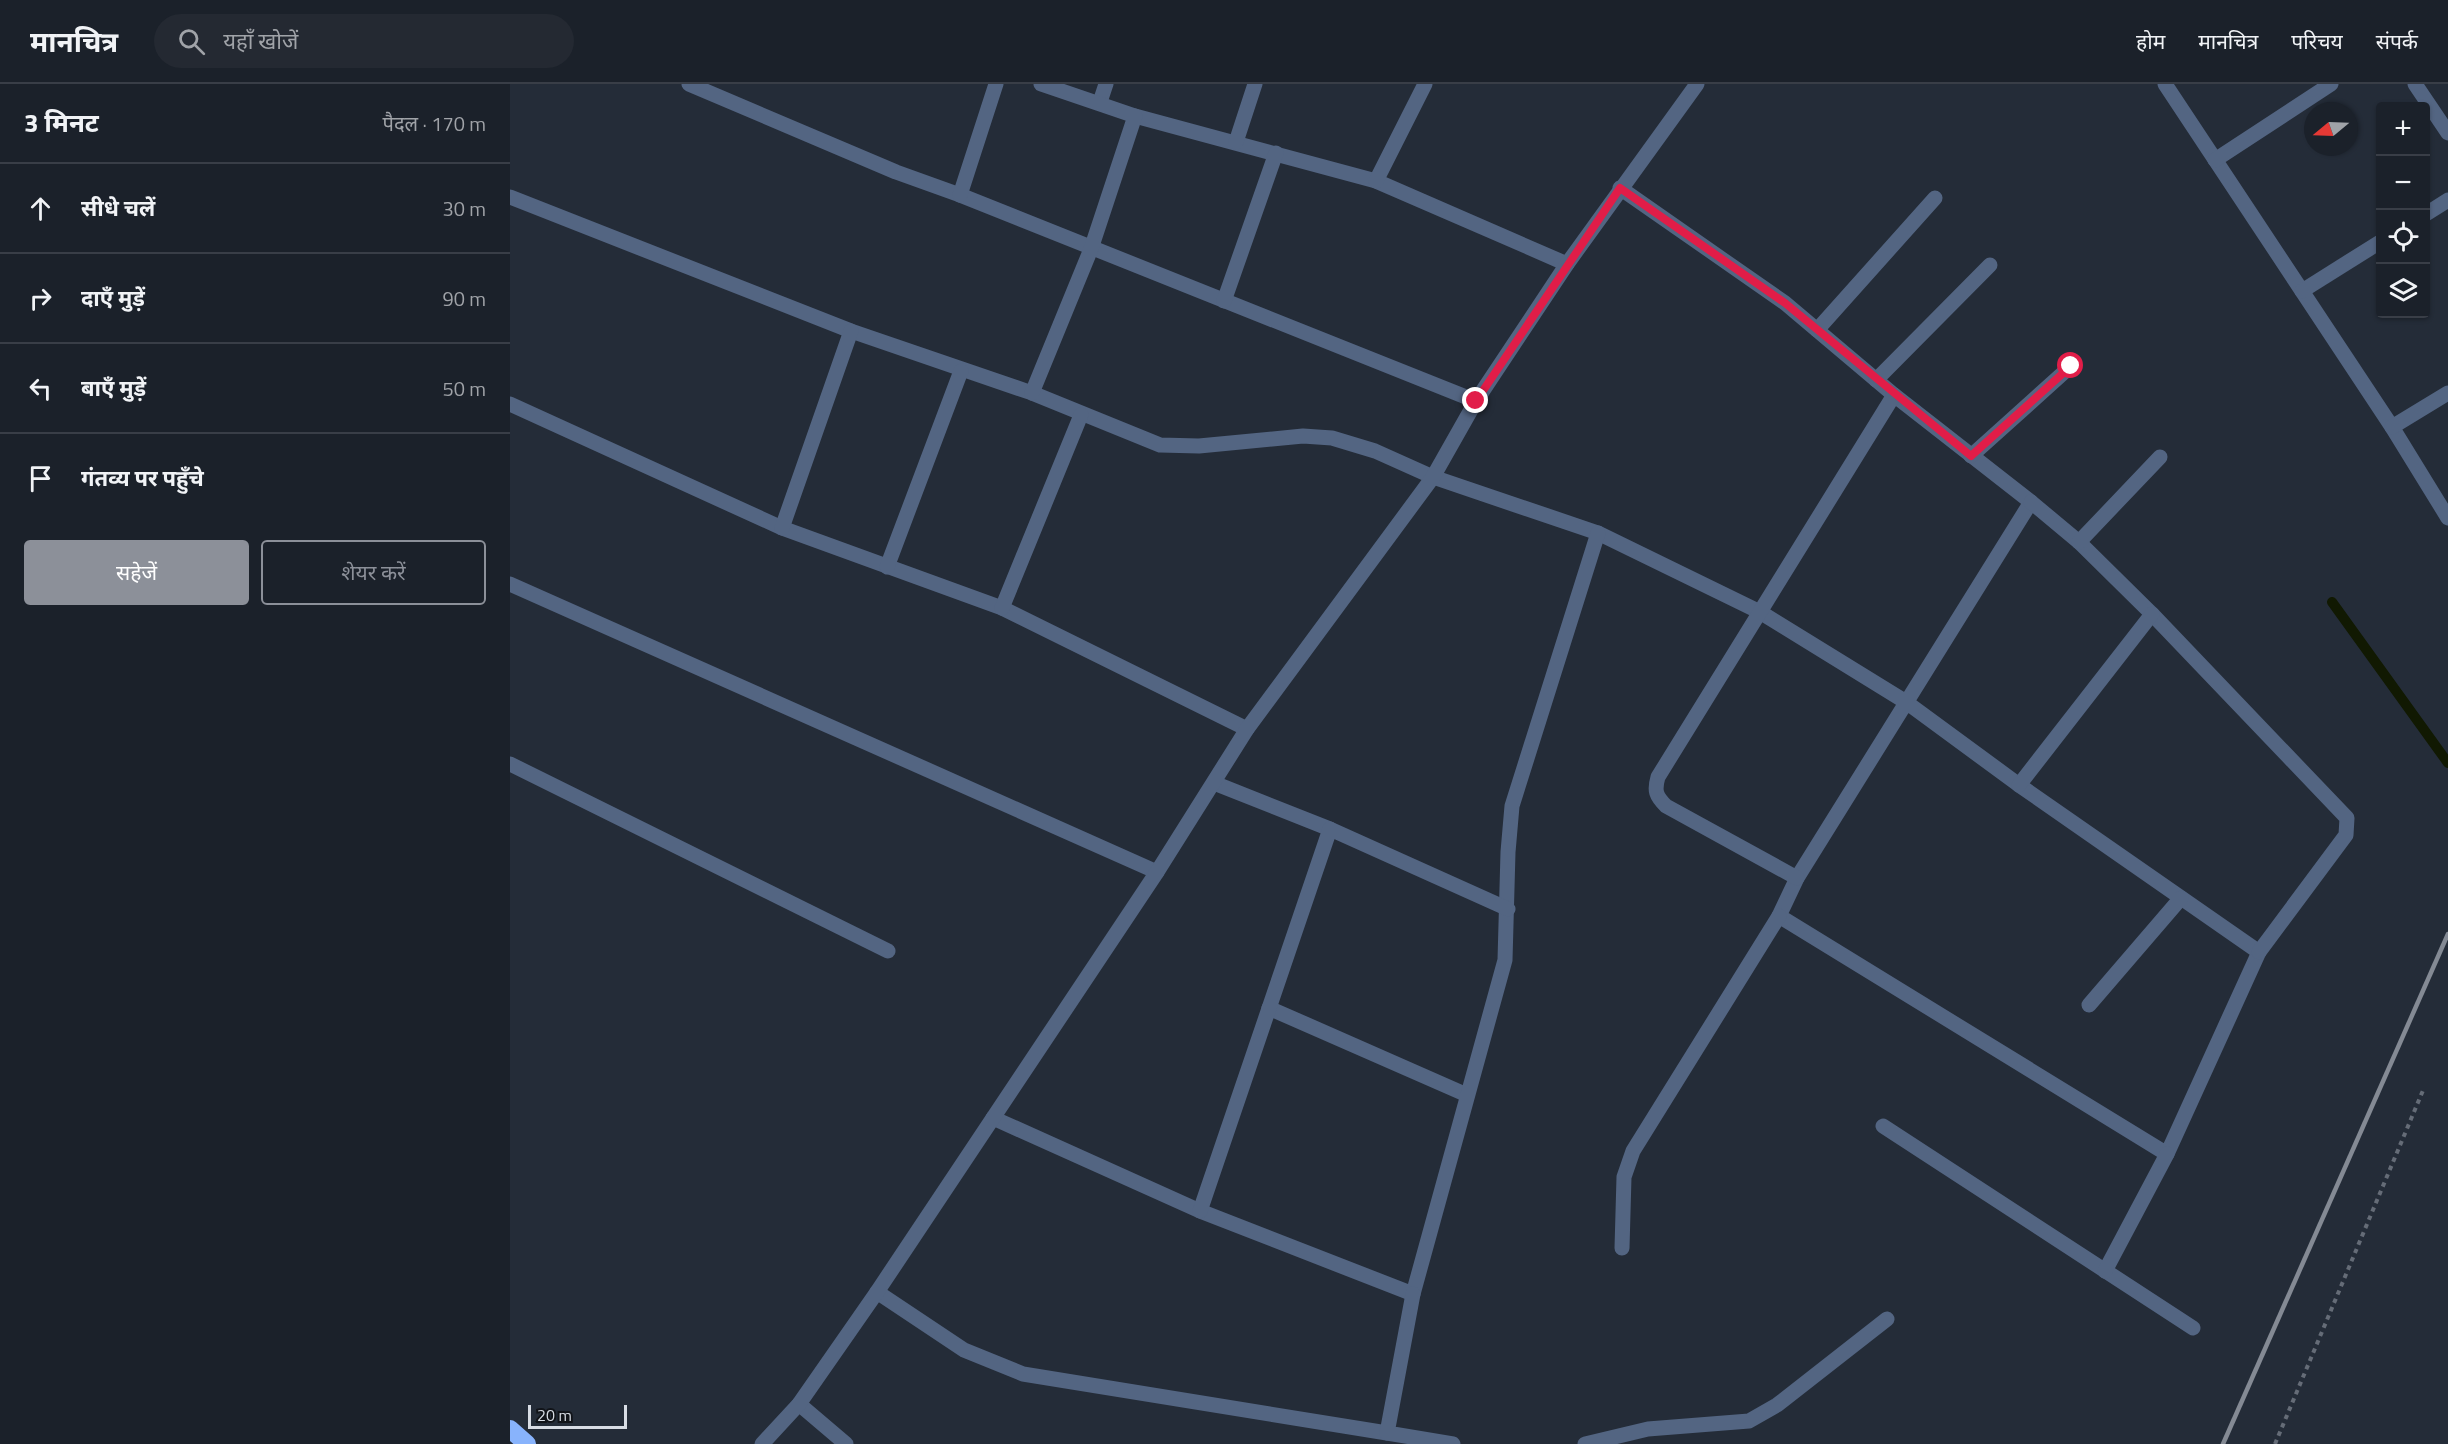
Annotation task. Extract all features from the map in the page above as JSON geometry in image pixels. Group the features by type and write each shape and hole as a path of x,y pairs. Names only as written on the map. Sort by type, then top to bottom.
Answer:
{"highway":[{"path":"510,1429 527,1444"}],"street":[{"path":"689,84 896,172 960,195 1476,401"},
{"path":"960,195 996,84"},
{"path":"1041,84 1100,102 1135,116 1377,181 1568,264"},
{"path":"1100,102 1106,84"},
{"path":"1236,142 1255,84"},
{"path":"1377,181 1425,84"},
{"path":"762,1444 799,1404 877,1292 1157,872 1247,729 1433,477 1476,401 1568,264 1620,188 1697,84"},
{"path":"2165,84 2392,427 2448,518"},
{"path":"2215,160 2331,84"},
{"path":"2415,84 2448,133"},
{"path":"1032,393 1091,249 1135,116"},
{"path":"1224,301 1276,153"},
{"path":"1620,188 1785,303 1894,395 2079,542 2152,614 2347,818 2346,835 2259,952 2167,1154 2105,1271"},
{"path":"510,197 851,331 961,371 1032,393 1081,415 1168,446 1303,436 1332,438 1375,451 1433,477 1598,533 1760,612 1906,702 2019,786 2259,952"},
{"path":"1817,330 1935,198"},
{"path":"2430,211 2448,200"},
{"path":"2302,291 2376,245"},
{"path":"1876,380 1990,265"},
{"path":"782,528 851,331"},
{"path":"1971,456 2071,366"},
{"path":"887,567 961,371"},
{"path":"2392,427 2448,393"},
{"path":"1797,878 1666,806 1658,798 1655,790 1658,777 1894,395"},
{"path":"510,404 782,528 1002,608 1247,729"},
{"path":"1002,608 1081,415"},
{"path":"2079,542 2160,457"},
{"path":"1622,1248 1624,1177 1633,1151 1779,916 1797,878 2031,502"},
{"path":"1387,1433 1413,1294 1504,960 1512,806 1598,533"},
{"path":"510,584 1157,872"},
{"path":"2019,786 2152,614"},
{"path":"510,764 888,951"},
{"path":"1214,783 1330,830 1508,909"},
{"path":"1200,1211 1330,830"},
{"path":"2089,1005 2181,898"},
{"path":"1779,916 2167,1154"},
{"path":"1269,1008 1467,1095"},
{"path":"993,1118 1200,1211 1413,1294"},
{"path":"1883,1126 2193,1328"},
{"path":"877,1292 964,1350 1023,1374 1453,1444"},
{"path":"1585,1444 1648,1429 1749,1421 1777,1405 1887,1319"},
{"path":"799,1404 846,1444"}],"path":[{"path":"2275,1444 2424,1088"}],"waterway":[{"path":"2332,602 2448,763"}],"railway":[{"path":"2223,1444 2448,934"}],"route":[{"path":"1476,401 1620,188 1785,303 1894,395 1971,456 2071,366"}]}
